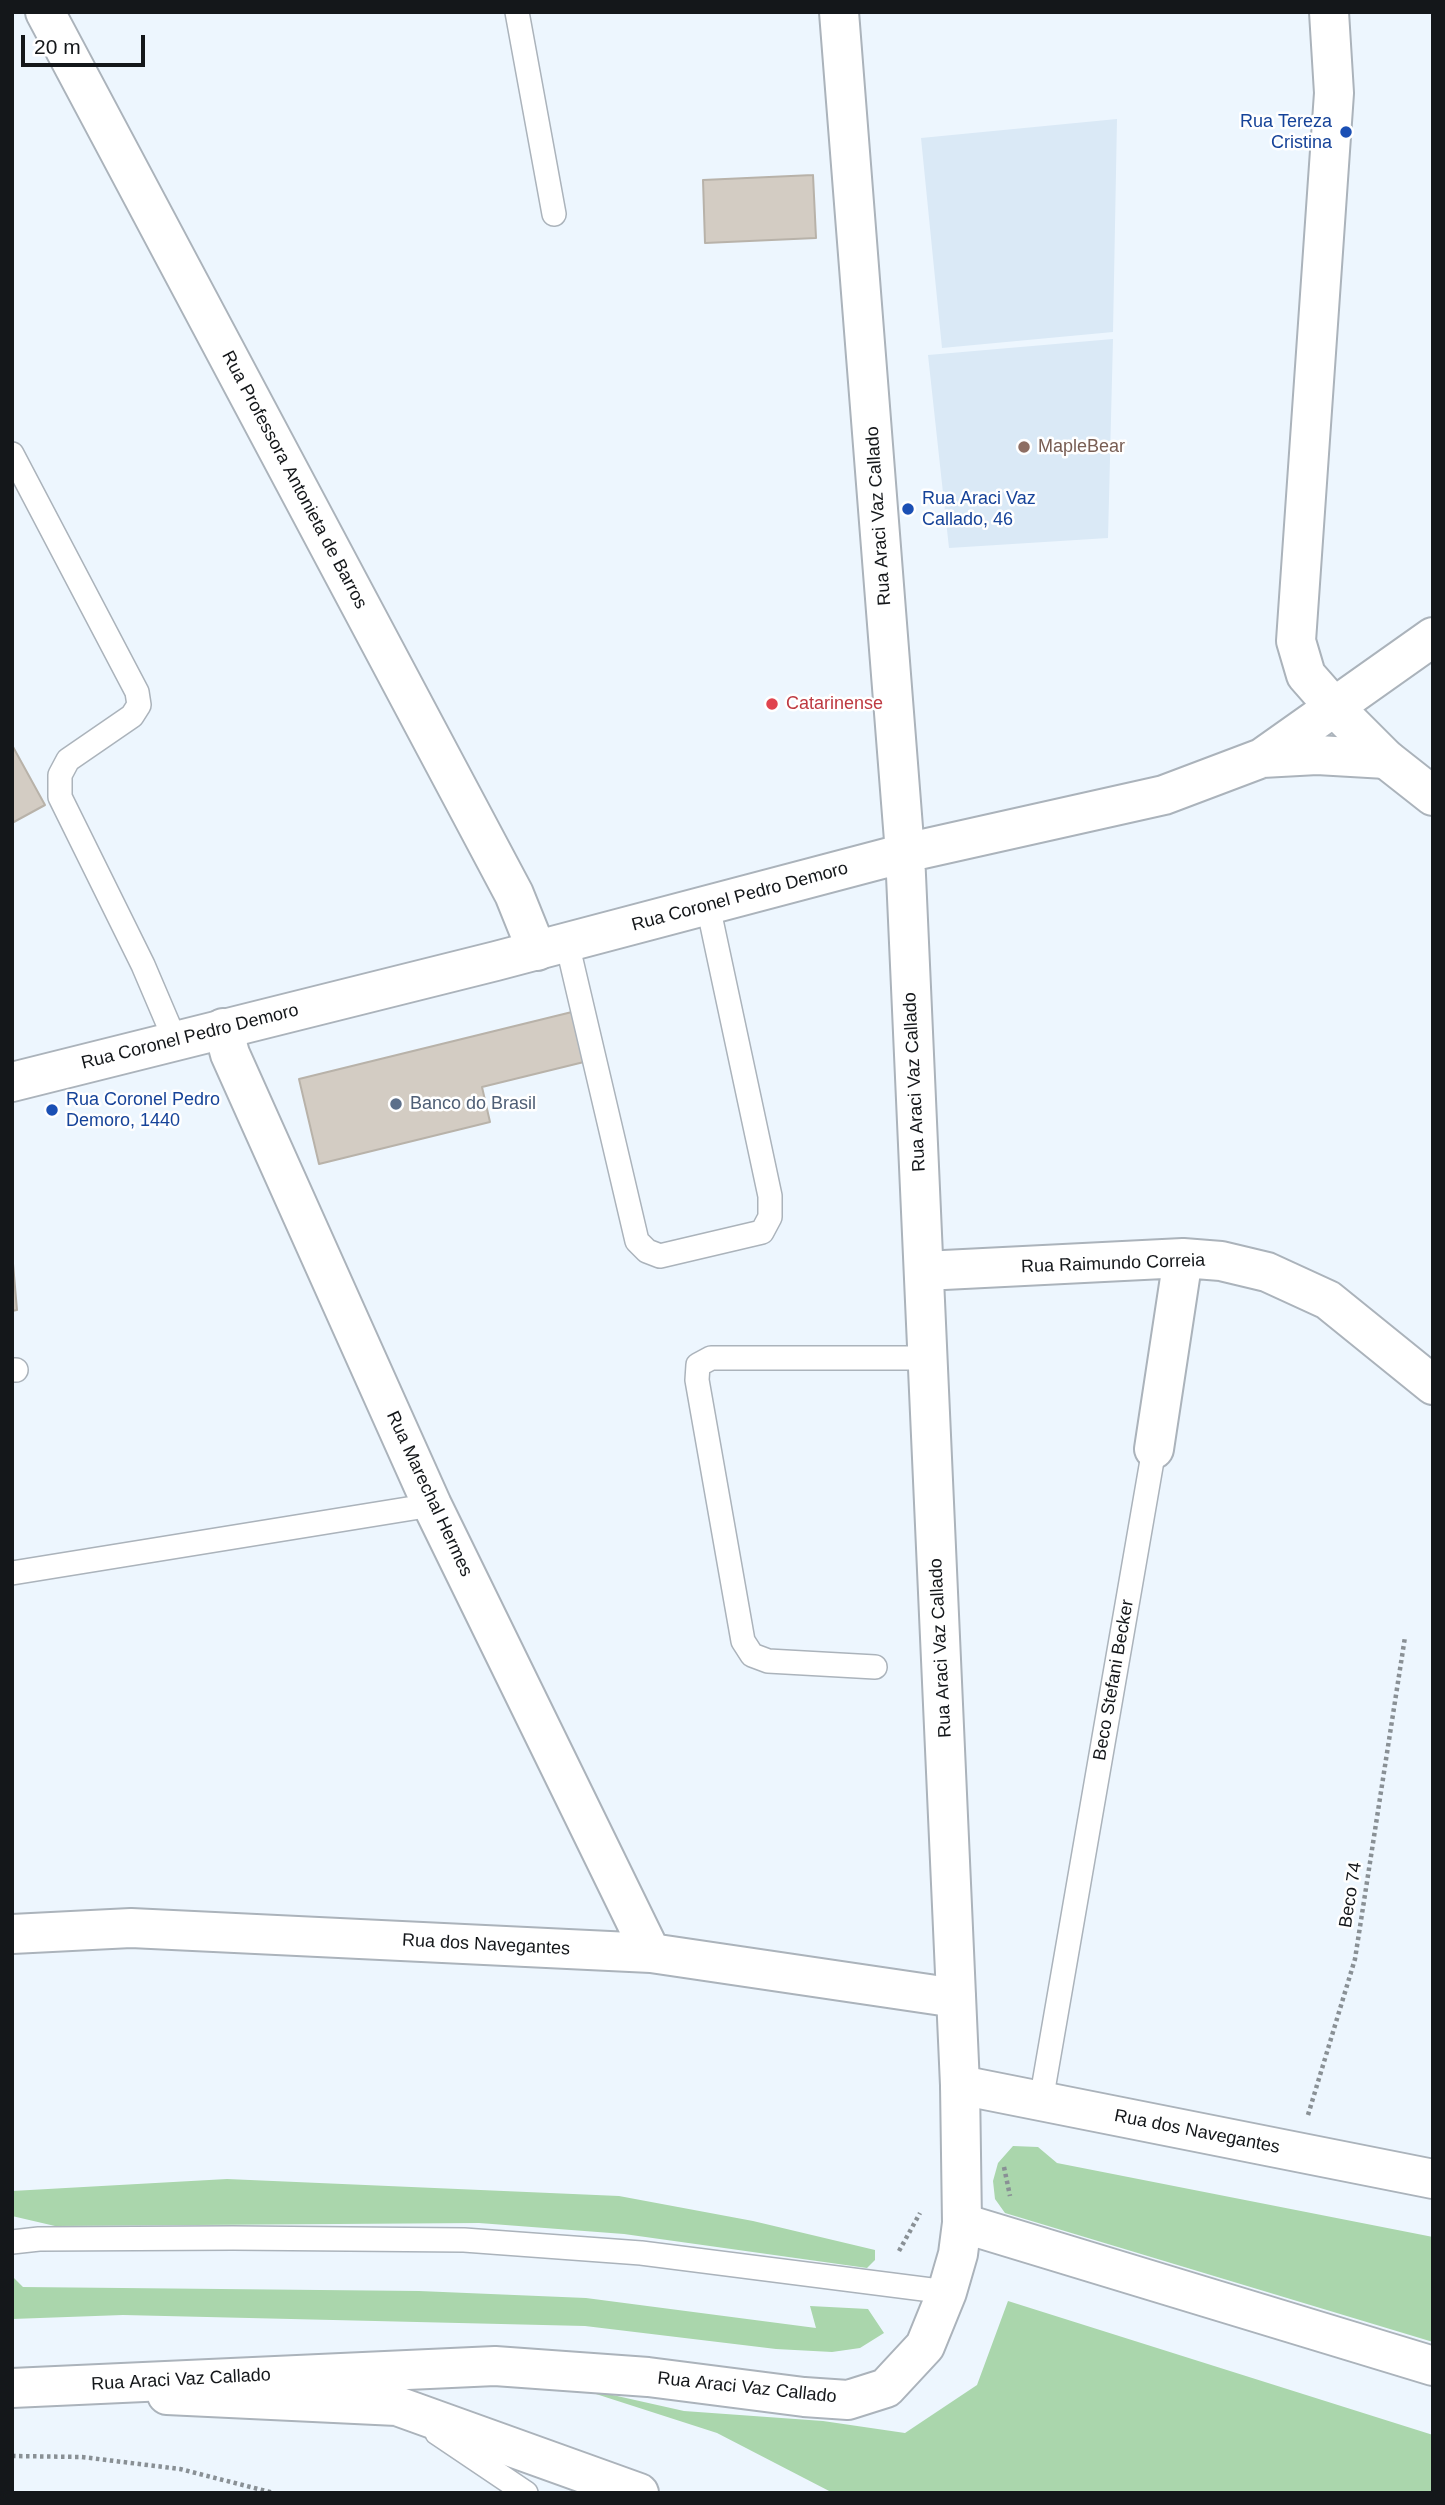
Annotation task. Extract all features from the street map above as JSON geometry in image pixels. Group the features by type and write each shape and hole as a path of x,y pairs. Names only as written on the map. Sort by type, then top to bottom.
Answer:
{"street":[{"name":"Rua Professora Antonieta de Barros","path":"45,12 514,894 552,947"},
{"name":"Rua Araci Vaz Callado","path":"12,2388 495,2366 648,2377 804,2398 848,2400 886,2388 925,2346 947,2292 962,2222 960,2085 905,853 839,12"},
{"path":"1329,12 1335,93 1296,641 1306,675 1335,708 1386,759 1433,796"},
{"name":"Rua Coronel Pedro Demoro","path":"12,1082 552,947 905,853 1164,795 1262,758 1433,637"},
{"path":"1262,758 1317,755 1386,759"},
{"name":"Rua Marechal Hermes","path":"223,1028 230,1054 432,1505 651,1953"},
{"name":"Rua Raimundo Correia","path":"924,1271 1183,1258 1221,1261 1267,1272 1328,1300 1433,1385"},
{"name":"Beco Stefani Becker","path":"1154,1449 1183,1258"},
{"name":"Rua dos Navegantes","path":"12,1934 131,1928 651,1953 956,1998"},
{"name":"Rua dos Navegantes","path":"960,2085 1433,2179"},
{"path":"962,2222 1433,2367"},
{"path":"12,2388 397,2406 639,2493"}],"lane":[{"path":"517,12 554,214"},
{"path":"12,454 137,692 139,705 132,716 68,760 60,775 60,797 143,965 175,1040"},
{"path":"552,947 637,1241 647,1251 660,1256 762,1232 770,1217 769,1196 708,906"},
{"path":"875,1667 768,1661 752,1655 743,1641 698,1380 698,1365 711,1358 928,1358"},
{"name":"Beco Stefani Becker","path":"1041,2101 1154,1449"},
{"path":"12,1573 432,1505"},
{"path":"12,2242 39,2239 192,2238 464,2240 641,2253 947,2292"},
{"path":"397,2406 526,2493"}],"path":[{"name":"Beco 74","path":"1297,2152 1355,1959 1405,1637"},
{"path":"12,2456 82,2457 180,2469 274,2493"}],"shaded area":[{"path":"1117,119 1113,332 942,348 921,138"},
{"name":"MapleBear","path":"1113,339 1108,538 949,548 928,355"}],"green space":[{"path":"1013,2146 1038,2147 1057,2163 1433,2237 1433,2342 1005,2213 995,2199 993,2181 998,2163"},
{"path":"227,2179 619,2196 753,2221 875,2250 875,2260 867,2268 624,2234 479,2223 55,2226 12,2216 12,2191"},
{"path":"12,2276 23,2287 419,2291 586,2298 816,2328 810,2306 868,2309 884,2333 860,2348 832,2352 776,2349 585,2326 123,2315 12,2319"},
{"path":"1008,2301 1433,2435 1433,2493 833,2493 717,2433 568,2385 684,2411 823,2421 905,2433 977,2385"}],"building":[{"path":"813,175 816,238 705,243 703,180"},
{"path":"12,745 45,805 12,823"},
{"name":"Banco do Brasil","path":"576,1011 588,1061 482,1087 490,1122 319,1164 299,1079"},
{"path":"12,1252 17,1310 12,1311"}],"place":[{"name":"Rua Tereza Cristina","path":"1346,132"},
{"name":"MapleBear","path":"1024,447"},
{"name":"Rua Araci Vaz Callado, 46","path":"908,509"},
{"name":"Catarinense","path":"772,704"},
{"name":"Banco do Brasil","path":"396,1104"},
{"name":"Rua Coronel Pedro Demoro, 1440","path":"52,1110"}]}
